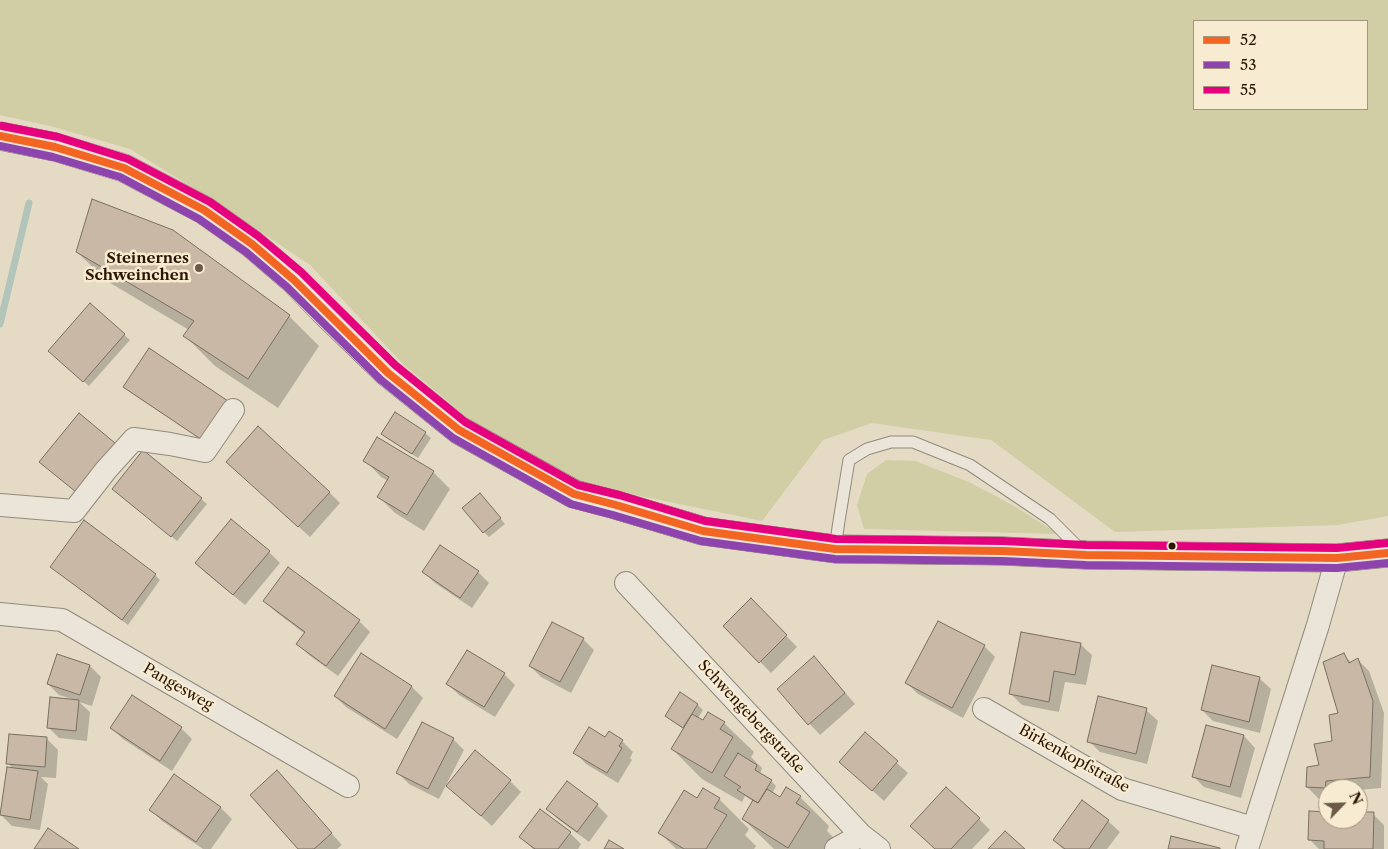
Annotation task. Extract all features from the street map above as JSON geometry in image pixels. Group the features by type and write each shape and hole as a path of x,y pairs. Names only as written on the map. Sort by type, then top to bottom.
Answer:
{"main road":[{"path":"0,136 55,147 124,168 204,210 252,244 294,280 388,373 459,430 574,494 703,530 836,549 1337,558 1388,553"}],"street":[{"path":"0,505 74,511 106,470 134,439 205,451 233,410"},
{"name":"Birkenkopfstraße","path":"984,709 1122,789 1250,839 1337,558"},
{"name":"Schwengebergstraße","path":"626,583 861,835 879,849"},
{"name":"Pangesweg","path":"0,614 62,620 348,786"},
{"path":"836,849 861,835"}],"lane":[{"path":"836,549 849,460 867,449 891,442 913,442 970,465 1050,519 1086,554"}],"shaded area":[{"path":"0,0 1388,0 1388,516 1338,525 1115,532 991,440 872,423 823,440 762,521 582,484 468,418 405,366 310,265 219,204 130,149 54,127 0,115"},
{"path":"886,460 915,461 969,482 1016,507 1059,534 864,529 857,505 867,474"}],"building":[{"path":"92,199 173,230 290,315 248,379 183,336 194,321 76,252"},
{"path":"90,303 125,334 83,382 48,351"},
{"path":"149,348 228,401 202,440 123,387"},
{"path":"395,412 426,432 412,454 381,434"},
{"path":"79,413 115,443 76,492 39,462"},
{"path":"258,426 330,492 298,527 226,462"},
{"path":"377,437 434,471 407,515 377,497 389,477 363,461"},
{"path":"143,450 202,498 171,537 112,489"},
{"path":"480,493 501,518 483,533 462,508"},
{"path":"231,519 270,551 233,595 195,563"},
{"path":"84,520 156,574 122,620 50,567"},
{"path":"440,545 479,571 460,598 422,572"},
{"path":"288,567 360,620 326,666 296,644 305,632 263,601"},
{"path":"751,598 787,635 759,663 723,626"},
{"path":"938,621 985,645 952,708 905,683"},
{"path":"552,622 584,638 560,682 529,666"},
{"path":"1021,632 1081,643 1075,675 1054,671 1049,702 1009,694"},
{"path":"467,650 505,673 484,707 446,684"},
{"path":"361,653 412,686 385,729 334,696"},
{"path":"1344,653 1349,663 1358,658 1373,701 1370,777 1318,779 1318,788 1306,787 1307,767 1319,765 1314,744 1332,741 1329,715 1338,713 1323,662"},
{"path":"57,654 90,665 80,695 47,684"},
{"path":"814,656 845,693 808,725 777,689"},
{"path":"1212,665 1260,677 1249,722 1201,710"},
{"path":"680,692 698,704 683,728 665,716"},
{"path":"132,695 182,727 160,761 110,728"},
{"path":"1098,696 1147,708 1136,754 1087,742"},
{"path":"50,697 79,700 76,731 47,728"},
{"path":"708,712 725,722 720,729 733,737 712,773 671,749 692,714 703,720"},
{"path":"422,722 454,738 428,789 396,773"},
{"path":"1206,725 1244,735 1230,787 1192,777"},
{"path":"589,727 605,737 609,731 623,740 619,746 622,748 607,773 573,753"},
{"path":"865,732 898,761 872,791 839,762"},
{"path":"9,734 47,737 45,767 6,764"},
{"path":"475,750 511,780 481,816 446,786"},
{"path":"738,753 757,765 755,770 772,780 758,803 737,790 741,787 724,776"},
{"path":"7,767 38,771 30,820 0,815"},
{"path":"277,770 332,833 314,849 298,849 250,795"},
{"path":"174,774 221,807 196,842 149,810"},
{"path":"567,781 598,804 577,832 546,809"},
{"path":"786,787 801,796 796,803 810,812 788,848 742,819 753,800 758,803 767,789 780,797"},
{"path":"946,787 980,818 951,849 935,849 910,826"},
{"path":"703,788 720,798 714,808 727,815 706,849 684,849 658,833 684,790 697,798"},
{"path":"1082,800 1109,820 1089,849 1065,849 1053,840"},
{"path":"540,809 571,832 558,849 535,849 519,837"},
{"path":"1309,811 1318,811 1318,829 1368,829 1368,812 1374,812 1373,849 1324,849 1324,841 1308,840"},
{"path":"48,828 79,849 34,849"},
{"path":"1005,831 1025,849 988,849"},
{"path":"1171,836 1220,848 1220,849 1168,849"},
{"path":"609,840 624,849 604,849"}],"waterway":[{"path":"0,324 29,203"}],"transit line":[{"name":"55","path":"2,126 58,137 128,159 210,202 258,236 301,272 395,365 465,422 578,485 619,495 705,521 836,539 1003,541 1086,545 1337,548 1387,543"},
{"name":"52","path":"0,136 55,147 124,168 204,210 252,244 294,280 388,373 459,430 574,494 703,531 835,549 1337,558 1388,553"},
{"name":"53","path":"0,146 53,157 120,177 199,219 246,252 287,287 381,380 453,438 571,504 701,541 835,559 1337,568 1388,563"}],"place":[{"name":"Steinernes Schweinchen","path":"199,268"}]}
